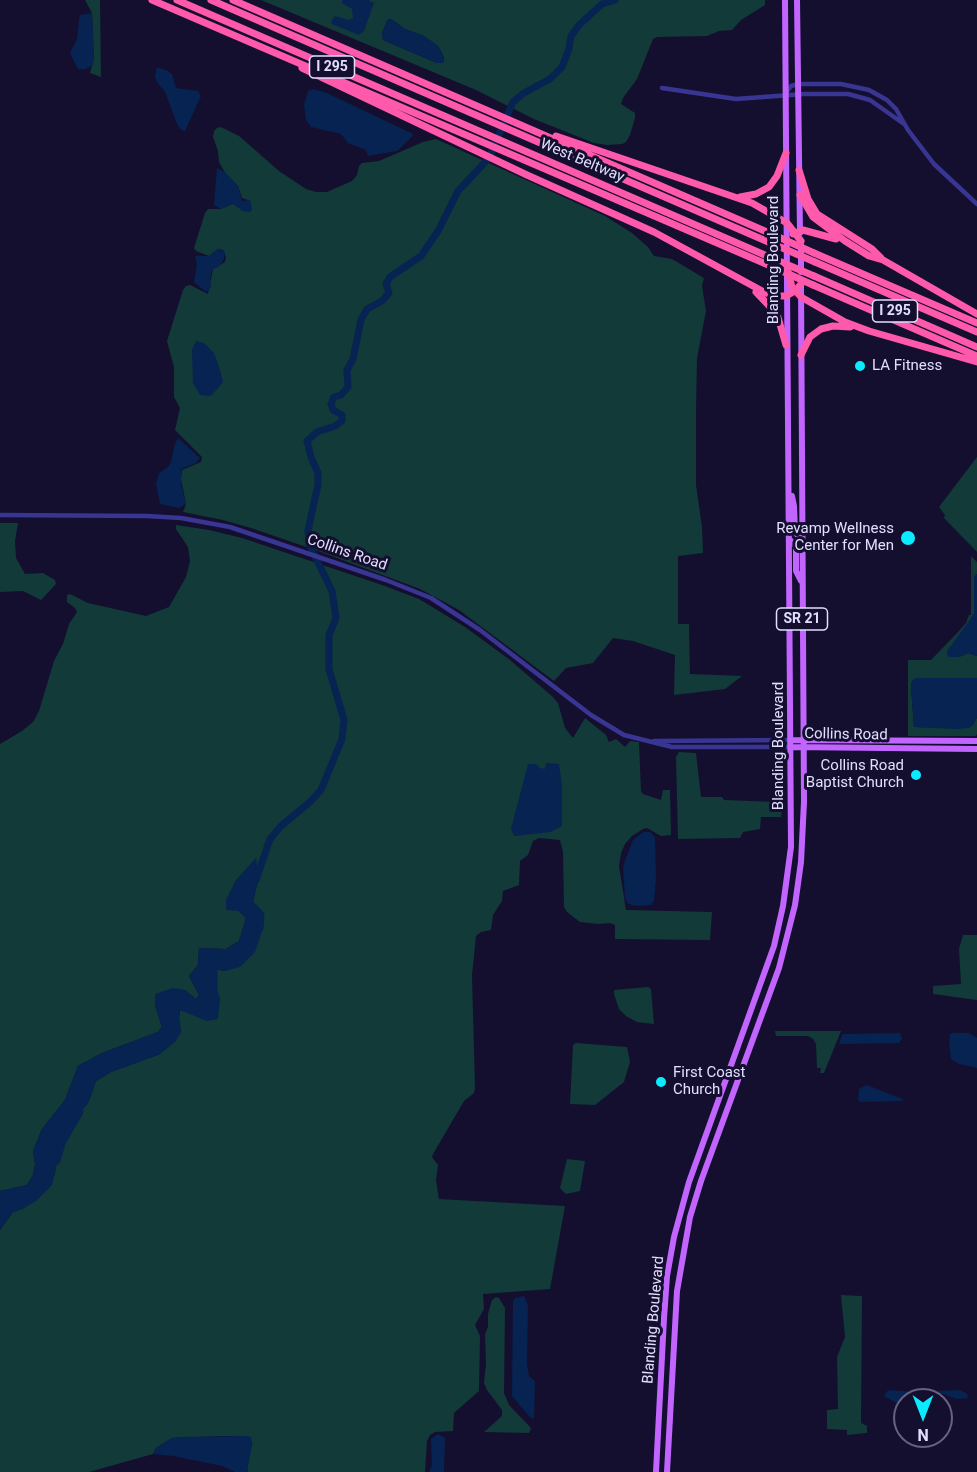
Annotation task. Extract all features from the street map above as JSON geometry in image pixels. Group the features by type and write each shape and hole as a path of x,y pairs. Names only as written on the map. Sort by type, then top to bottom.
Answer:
{"highway":[{"path":"152,0 977,356"},
{"name":"West Beltway","path":"177,0 977,347"},
{"name":"West Beltway","path":"211,0 977,332"},
{"path":"232,0 977,322"},
{"path":"254,44 527,175 654,232 750,286 770,295 798,294"},
{"path":"515,121 736,197 787,223 797,232 801,241"},
{"path":"736,197 756,194 769,187 777,176 786,153"},
{"path":"799,170 808,199 817,214 872,249 883,260"},
{"path":"800,195 813,217 844,241 870,256 883,260 977,314"},
{"path":"787,241 797,232 821,234 844,241"},
{"path":"787,265 789,278 798,294 832,316 869,331"},
{"path":"798,294 801,284"},
{"path":"750,286 777,314 786,345"},
{"path":"801,355 810,338 824,327 844,326 977,362"}],"main road":[{"name":"Blanding Boulevard","path":"657,1472 664,1307 674,1237 689,1182 774,946 785,899 791,847 785,0"},
{"name":"Blanding Boulevard","path":"797,0 800,195 797,232"},
{"name":"Blanding Boulevard","path":"801,241 801,284"},
{"name":"Blanding Boulevard","path":"667,1472 677,1291 690,1217 785,949 795,905 802,847 804,743 801,355 798,294"},
{"path":"789,487 794,506 795,532 802,540"},
{"path":"789,539 795,546 796,571 802,584"},
{"name":"Collins Road","path":"791,743 977,741"},
{"name":"Collins Road","path":"804,743 977,749"},
{"path":"791,847 802,847"},
{"path":"774,946 785,949"},
{"path":"741,1042 751,1046"}],"street":[{"path":"786,96 791,86 798,84 849,85 869,90 887,100 896,109 904,124 935,165 977,204"},
{"path":"848,94 849,85"},
{"path":"662,88 736,99 798,94 848,94 870,100 904,124"},
{"name":"Collins Road","path":"0,515 147,516 181,518 230,527 402,585 442,604 603,723 624,735 643,741 791,743"}],"green space":[{"path":"85,0 100,0 101,77 90,73 94,59 92,13"},
{"path":"261,0 765,0 765,5 741,20 732,30 719,31 707,36 653,39 637,79 621,104 635,113 630,135 622,144 594,143 534,119 476,90","holes":["388,19 438,46 444,57 443,63 437,63 383,40 382,33"]},
{"path":"221,127 239,136 279,171 306,189 316,192 327,192 352,181 362,163 379,161 423,142 436,139 605,216 632,233 648,247 654,256 672,259 704,278 702,286 706,311 697,358 696,409 696,485 703,553 678,556 678,624 689,624 690,674 742,676 725,689 674,695 675,655 633,641 613,638 593,663 566,668 554,681 459,610 420,589 251,528 183,512 186,504 181,479 182,470 201,462 202,457 175,430 180,408 174,397 174,367 167,341 183,290 190,285 208,294 213,269 225,262 226,257 223,250 218,249 209,256 194,248 205,213 208,209 220,209 233,204 240,208 248,200 242,198 238,186 227,176 219,162 213,137 214,131"},
{"path":"977,457 977,552 944,518 945,515 939,507"},
{"path":"0,523 18,523 15,541 16,558 25,574 43,573 55,580 56,584 41,600 23,591 0,592"},
{"path":"176,525 242,538 419,599 465,627 510,660 553,697 558,703 565,728 573,738 585,718 606,735 609,742 616,739 625,747 630,741 639,742 641,791 643,794 661,800 663,790 670,790 671,835 661,836 647,828 632,836 625,844 619,866 626,910 712,912 710,940 615,939 615,925 580,922 567,912 564,907 563,852 560,840 539,838 533,841 528,855 520,861 519,885 503,891 502,901 493,915 491,930 481,932 476,936 472,975 475,1088 474,1093 464,1101 432,1157 438,1165 436,1180 439,1199 565,1206 550,1289 483,1294 484,1309 475,1325 480,1336 479,1391 454,1413 453,1431 435,1432 430,1435 427,1441 425,1472 248,1472 246,1467 252,1444 247,1436 225,1436 172,1438 156,1448 153,1454 89,1472 0,1472 0,1230 13,1212 24,1208 54,1177 62,1137 68,1126 88,1103 96,1081 111,1072 160,1054 181,1032 180,1010 193,1014 214,969 225,971 261,919 253,902 259,876 239,911 246,918 239,941 226,949 199,948 198,965 189,976 199,995 196,999 185,990 155,1005 162,1027 158,1032 102,1053 78,1066 65,1100 42,1129 33,1151 35,1164 33,1175 27,1185 0,1191 0,744 33,722 39,711 54,661 63,644 69,624 77,612 67,602 67,595 70,594 88,603 146,616 169,607 186,577 190,561 188,547 176,529"},
{"path":"971,556 977,562 977,574 974,577 974,614 949,657 959,657 968,653 977,656 977,678 916,678 912,681 911,687 914,727 967,728 973,725 977,717 977,734 976,736 908,736 908,660 931,660 971,615"},
{"path":"679,752 696,753 701,797 777,802 782,810 781,817 761,817 760,829 743,832 740,838 678,839 676,757"},
{"path":"963,935 977,935 977,1000 933,994 933,986 961,984 959,949"},
{"path":"648,987 651,989 654,1024 637,1022 626,1016 619,1009 614,994 614,990"},
{"path":"775,1031 841,1031 824,1073 820,1073 821,1068 817,1068 816,1044 813,1039 808,1036 776,1036"},
{"path":"576,1043 627,1047 630,1062 624,1082 595,1105 570,1104 573,1045"},
{"path":"567,1159 585,1161 580,1191 566,1194 560,1188"},
{"path":"841,1295 862,1296 861,1423 867,1426 867,1433 847,1435 847,1430 827,1429 827,1410 838,1409 837,1357 845,1337"},
{"path":"496,1297 505,1308 504,1393 509,1405 531,1428 529,1433 484,1432 502,1416 502,1410 484,1383 485,1334 492,1300"}],"water":[{"path":"342,0 368,0 374,3 364,31 359,35 331,22 335,16 348,20 353,18 352,9 342,3"},
{"path":"92,13 94,60 92,66 78,69 70,53 77,39 80,15"},
{"path":"388,19 424,36 438,46 444,57 443,63 437,63 383,40 382,33"},
{"path":"157,67 172,74 176,88 198,91 201,96 185,131 181,130 177,124 165,92 157,82 155,77"},
{"path":"313,89 327,93 413,134 412,137 397,151 368,156 366,150 348,143 341,134 311,127 306,120 304,105 308,91"},
{"path":"217,168 225,172 238,186 242,201 250,200 252,209 250,212 243,211 233,204 221,209 214,205"},
{"path":"218,249 225,252 224,259 219,267 213,269 210,278 211,288 206,292 194,282 197,264 195,256 209,256"},
{"path":"196,341 204,343 214,353 220,370 223,382 211,396 200,395 193,383 192,350"},
{"path":"178,438 200,458 196,463 181,469 181,485 186,504 179,508 160,504 156,484 159,473 171,462"},
{"path":"977,574 977,656 968,653 959,657 949,657 947,651 974,614 974,577"},
{"path":"916,678 977,678 977,717 973,725 969,728 957,729 914,727 911,687 912,681"},
{"path":"546,763 559,764 562,785 562,826 551,832 514,836 511,829 528,764 536,764 545,769"},
{"path":"643,832 650,832 655,837 656,879 654,901 651,905 637,906 628,904 625,899 623,866 633,840"},
{"path":"256,858 259,876 253,902 261,919 262,931 255,952 240,967 225,971 213,969 211,976 220,998 218,1019 207,1021 180,1010 181,1032 175,1042 160,1054 111,1072 96,1081 88,1103 68,1126 62,1137 52,1185 36,1201 13,1212 0,1230 0,1191 27,1185 33,1176 35,1164 33,1151 42,1129 65,1100 78,1066 102,1053 158,1032 162,1026 155,1005 155,994 173,988 185,990 196,999 199,995 189,976 198,965 199,948 226,949 239,941 246,918 239,911 226,910 226,900 236,880"},
{"path":"900,1033 902,1039 899,1043 839,1044 842,1034"},
{"path":"969,1033 977,1038 977,1068 959,1064 951,1059 949,1042 950,1034"},
{"path":"867,1085 903,1101 860,1102 858,1100 859,1089"},
{"path":"524,1296 528,1305 527,1364 529,1376 535,1381 534,1419 512,1396 513,1301 515,1298"},
{"path":"888,1390 893,1390 893,1401 884,1396"},
{"path":"953,1390 960,1390 967,1394 968,1398 953,1398"},
{"path":"438,1434 445,1438 444,1472 429,1472 432,1465 431,1439"},
{"path":"251,1437 252,1444 247,1472 235,1472 222,1466 153,1454 156,1448 172,1438"}],"waterway":[{"path":"256,880 270,839 321,790 342,739 344,720 329,669 329,635 336,618 332,591 309,544 308,530 318,485 318,473 307,441 317,432 342,421 342,415 333,410 331,404 334,397 341,395 348,387 347,370 353,359 361,320 367,309 382,301 389,293 386,284 390,277 421,256 438,231 458,191 489,158 513,102 524,93 550,79 562,67 571,36 579,25 602,4 615,0"},
{"path":"253,906 261,915 260,928"},
{"path":"214,994 214,968 220,962"},
{"path":"57,1161 62,1143 80,1112"}],"place":[{"name":"LA Fitness","path":"860,366"},
{"name":"Revamp Wellness Center for Men","path":"908,538"},
{"name":"Collins Road Baptist Church","path":"916,775"},
{"name":"First Coast Church","path":"661,1082"}]}
